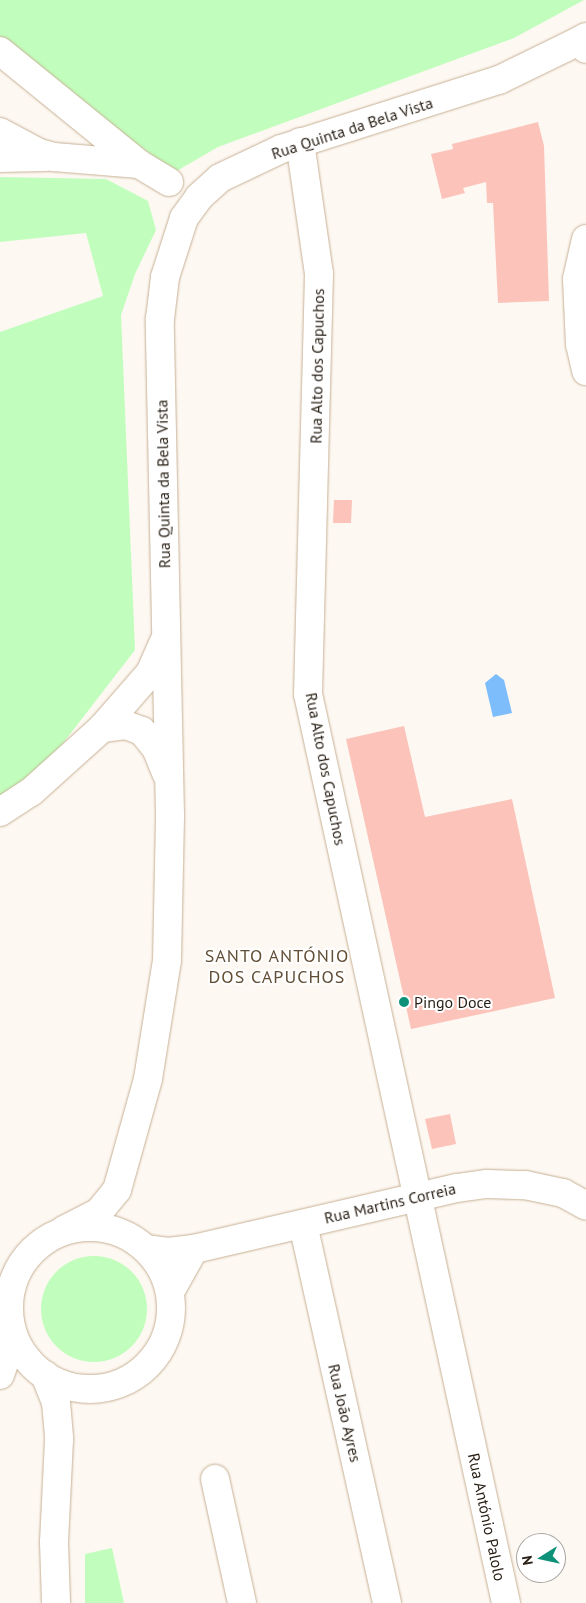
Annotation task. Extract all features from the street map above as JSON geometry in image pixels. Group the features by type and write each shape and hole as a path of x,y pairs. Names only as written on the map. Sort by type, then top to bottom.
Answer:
{"street":[{"name":"Rua Quinta da Bela Vista","path":"117,1190 146,1087 162,1003 171,889 160,319 165,277 180,227 206,191 220,178 300,142 499,80 584,42"},
{"path":"0,51 139,164 169,182 206,191"},
{"path":"0,132 54,157"},
{"name":"Rua Alto dos Capuchos","path":"300,142 319,274 308,694 468,1431"},
{"path":"0,158 54,157 139,164"},
{"path":"169,182 180,227"},
{"path":"586,239 577,279 580,344 586,371"},
{"path":"0,812 31,792 102,728 160,657 166,635"},
{"path":"134,689 160,697 168,710 153,725 142,730"},
{"path":"102,728 126,725 142,730 156,748 169,783"},
{"name":"Rua Martins Correia","path":"142,1245 168,1252 194,1249 416,1197 487,1184 525,1186 563,1193 586,1206"},
{"path":"0,1266 31,1252 64,1230 99,1212 117,1190"},
{"path":"7,1306 15,1338 34,1366 44,1374 68,1386 90,1389 118,1384 132,1376 158,1352 168,1329 170,1292 166,1279 123,1217 117,1190"},
{"name":"Rua João Ayres","path":"303,1224 387,1603"},
{"path":"64,1230 81,1227 111,1229 142,1245"},
{"path":"170,1292 194,1249"},
{"path":"31,1252 16,1276 7,1306 11,1343 0,1375 21,1372 44,1374"},
{"path":"44,1374 56,1402 59,1440 54,1542 56,1603"},
{"path":"59,1440 75,1407 90,1389"},
{"name":"Rua António Palolo","path":"468,1431 506,1603"},
{"path":"215,1479 242,1603"}],"green space":[{"path":"0,0 584,0 514,38 218,147 175,172 0,42"},
{"path":"0,177 106,179 148,201 156,230 135,274 121,315 135,650 40,773 0,797 0,332 103,296 86,233 0,242"},
{"path":"94,1256 114,1260 132,1271 143,1289 147,1309 143,1329 132,1347 114,1358 94,1362 74,1358 56,1347 45,1329 41,1309 45,1289 56,1271 74,1260"},
{"path":"112,1548 124,1603 85,1603 85,1554"}],"water":[{"path":"496,674 504,680 512,713 493,717 485,683"}],"building":[{"path":"538,122 544,146 549,301 498,303 493,203 487,203 486,182 463,188 465,193 442,199 431,154 453,149 452,144"},
{"path":"334,500 352,500 351,523 333,523"},
{"path":"404,726 425,817 512,799 555,998 411,1029 346,739"},
{"path":"450,1114 456,1144 432,1149 425,1119"}],"place":[{"name":"Pingo Doce","path":"404,1002"}],"district":[{"name":"SANTO ANTÓNIO DOS CAPUCHOS","path":"277,968"}]}
